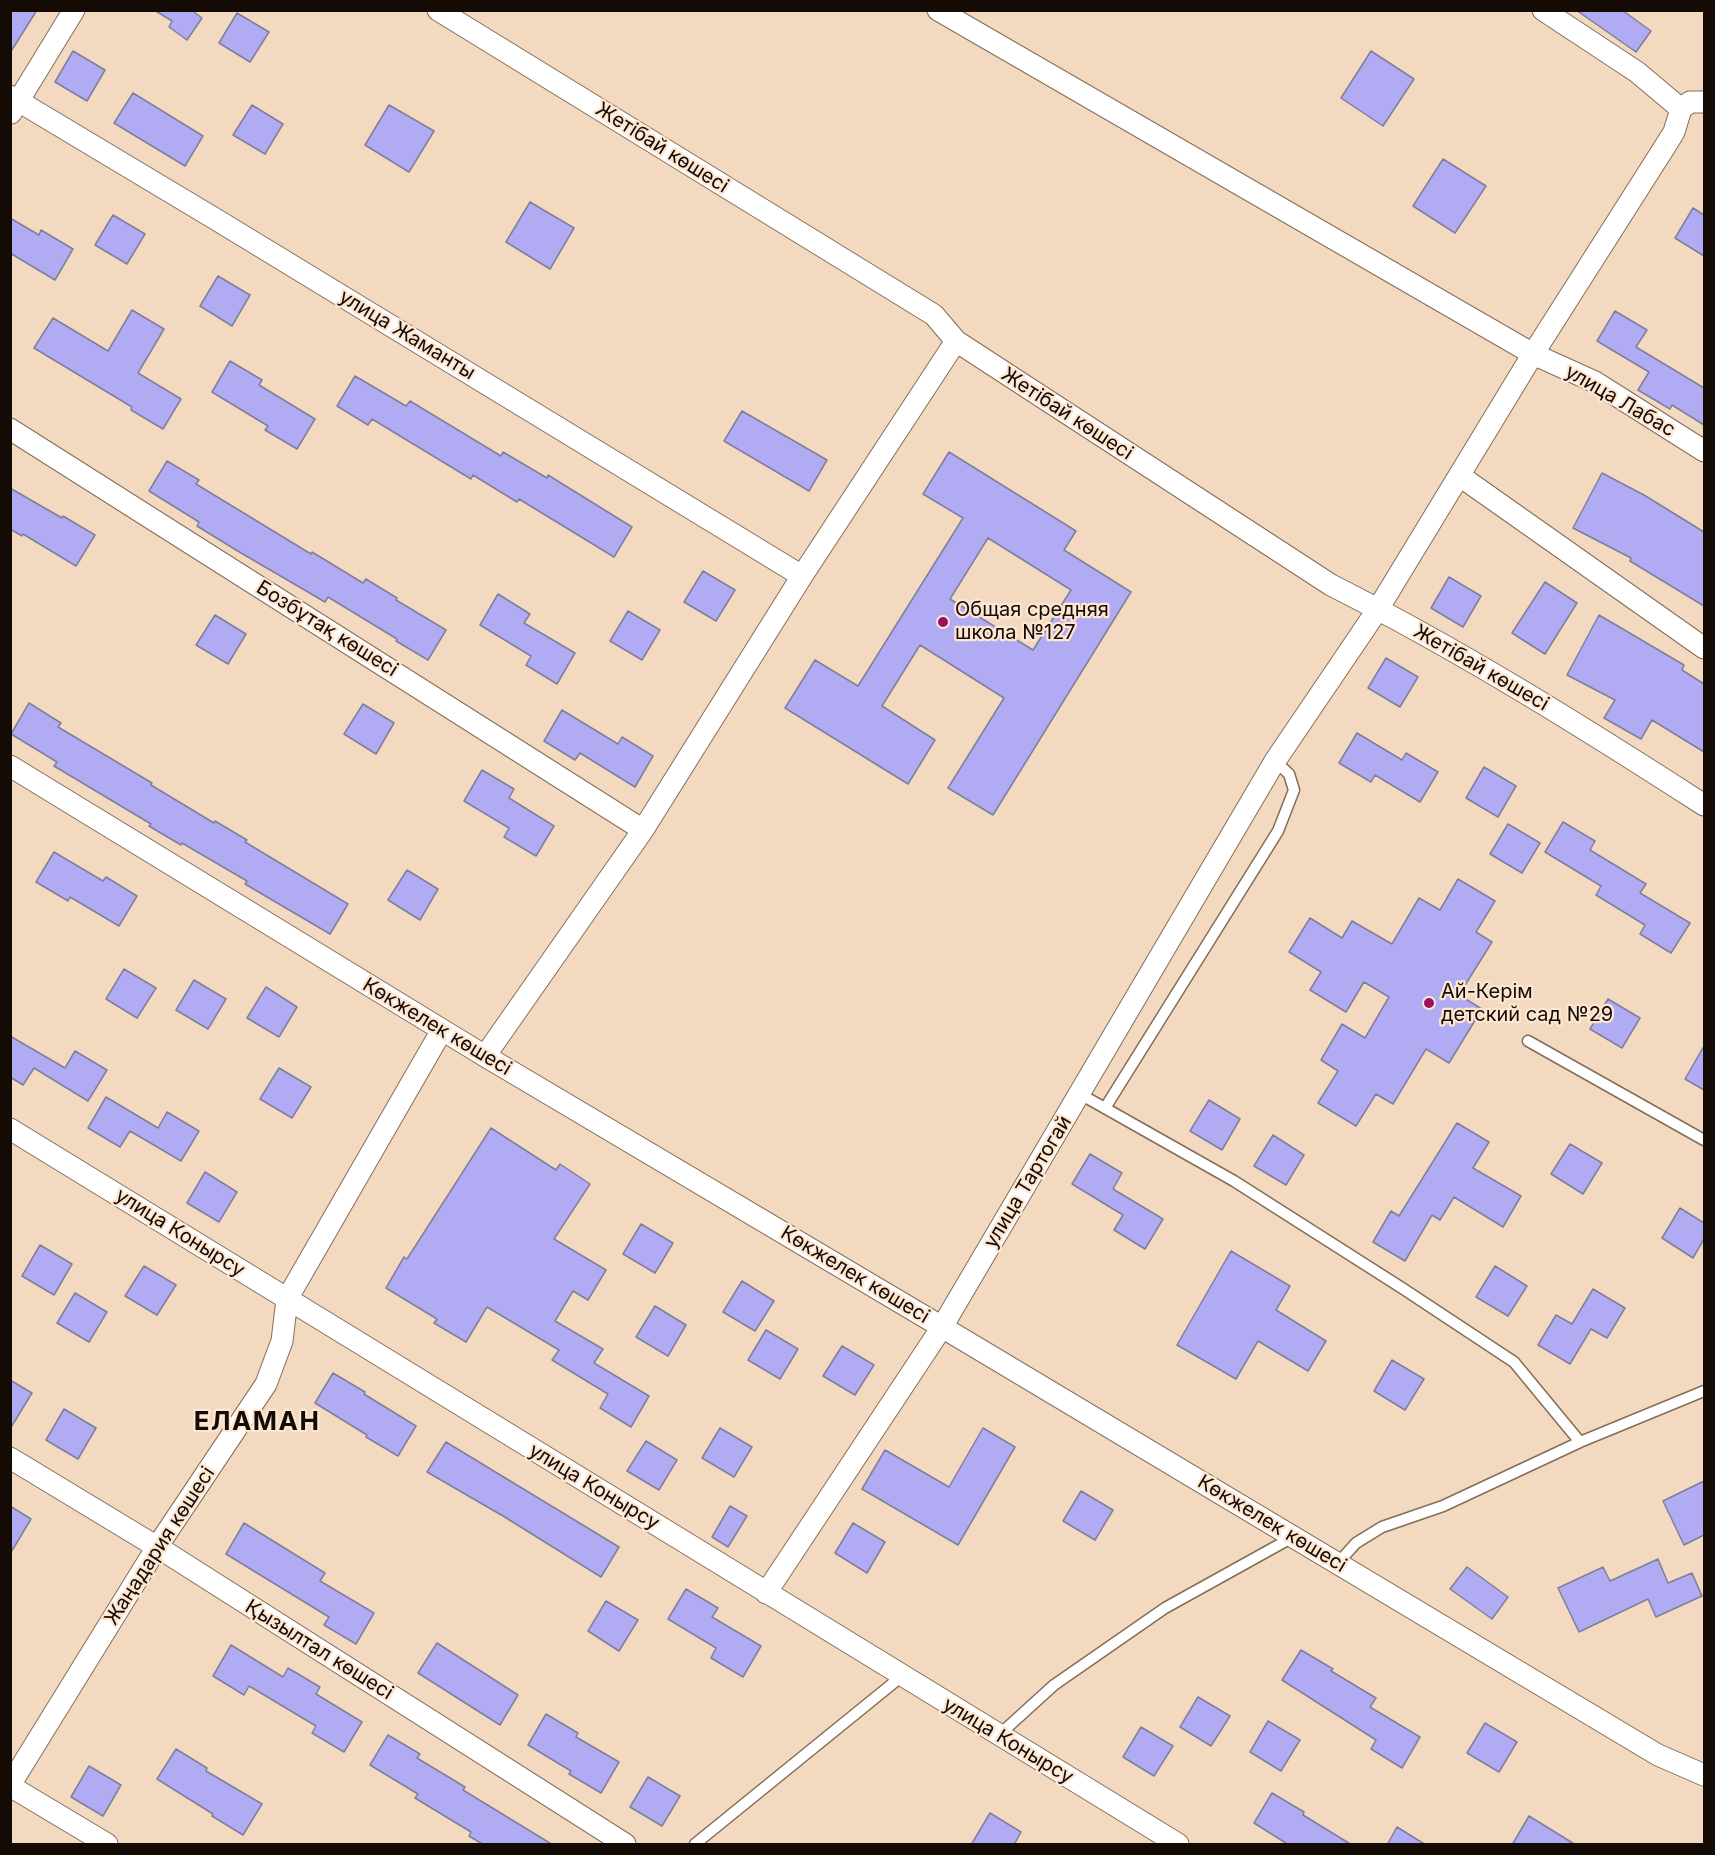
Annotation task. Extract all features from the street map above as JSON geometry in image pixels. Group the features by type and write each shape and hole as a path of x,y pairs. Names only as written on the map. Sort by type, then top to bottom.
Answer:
{"street":[{"path":"13,103 74,10"},
{"name":"Жетібай көшесі","path":"438,10 934,315 956,341 1330,585 1378,609 1579,724 1704,805"},
{"name":"улица Лабас","path":"938,10 1533,354 1595,382 1704,451"},
{"path":"1543,10 1636,72 1681,109 1690,102 1704,102"},
{"name":"улица Жаманты","path":"13,103 217,220 802,576"},
{"name":"улица Тартогай","path":"766,1593 942,1327 1275,761 1378,609 1533,354 1674,132 1681,109"},
{"path":"485,1056 643,830 802,576 956,341"},
{"name":"Бозбұтақ көшесі","path":"10,429 643,830"},
{"path":"1460,476 1704,648"},
{"name":"Көкжелек көшесі","path":"10,766 485,1056 1658,1755 1704,1775"},
{"path":"287,1299 442,1030"},
{"name":"улица Конырсу","path":"10,1130 1178,1845"},
{"name":"Жаңадария көшесі","path":"10,1786 157,1547 266,1384 282,1341 287,1299"},
{"name":"Қызылтал көшесі","path":"10,1458 157,1547 625,1845"},
{"path":"10,1786 107,1845"}],"lane":[{"path":"1105,1108 1278,831 1294,790 1290,774 1275,761"},
{"path":"1528,1041 1704,1140"},
{"path":"1080,1094 1234,1181 1514,1362 1580,1442"},
{"path":"1338,1563 1356,1543 1382,1527 1443,1506 1580,1442 1704,1391"},
{"path":"999,1735 1054,1685 1165,1608 1293,1537"},
{"path":"695,1845 902,1676"}],"building":[{"path":"10,10 37,10 10,53"},
{"path":"154,10 191,10 202,18 187,40 169,27 172,21"},
{"path":"1576,10 1622,10 1651,31 1636,52"},
{"path":"237,13 269,32 250,62 219,43"},
{"path":"73,51 105,70 87,101 55,82"},
{"path":"1371,51 1414,79 1383,126 1341,98"},
{"path":"133,93 203,136 185,166 114,123"},
{"path":"252,105 283,124 265,154 233,135"},
{"path":"389,105 434,131 409,172 365,145"},
{"path":"1443,159 1486,186 1455,233 1413,206"},
{"path":"530,202 574,228 550,269 506,242"},
{"path":"1693,208 1704,215 1704,256 1675,238"},
{"path":"113,215 145,234 127,264 95,245"},
{"path":"10,218 39,235 41,230 73,249 55,280 10,253"},
{"path":"218,276 250,295 232,326 200,306"},
{"path":"132,310 164,329 138,373 181,399 163,429 131,410 132,407 34,348 53,318 108,351"},
{"path":"1615,311 1647,330 1636,347 1704,388 1704,425 1672,405 1670,409 1638,390 1649,372 1597,341"},
{"path":"230,361 262,380 259,385 315,419 297,449 265,430 268,426 212,392"},
{"path":"355,376 406,406 410,401 501,456 503,452 547,478 548,475 632,527 614,557 519,499 517,502 473,475 471,479 372,419 368,425 337,406"},
{"path":"742,411 827,460 809,491 724,441"},
{"name":"Общая средняя школа №127","path":"949,452 1076,531 1064,550 1131,592 993,815 948,788 1004,698 920,645 882,706 935,740 908,784 785,708 815,660 858,686 963,518 923,494","holes":["988,538 1071,590 1033,650 950,599"]},
{"path":"167,461 199,480 196,484 311,554 312,552 363,583 366,579 446,630 428,660 328,597 325,602 236,550 197,526 199,522 149,491"},
{"path":"1602,473 1644,495 1704,532 1704,606 1630,561 1631,558 1573,528"},
{"path":"10,488 95,535 76,566 23,534 22,536 10,529"},
{"path":"703,571 735,590 716,621 684,602"},
{"path":"1449,577 1481,596 1463,627 1431,608"},
{"path":"1545,582 1577,603 1545,654 1512,633"},
{"path":"498,594 530,614 524,623 575,653 557,684 526,665 531,656 480,625"},
{"path":"628,611 660,630 642,660 610,641"},
{"path":"215,615 246,634 228,664 196,645"},
{"path":"1599,615 1684,665 1682,670 1704,684 1704,752 1652,720 1641,739 1604,718 1615,700 1567,675"},
{"path":"1386,658 1418,677 1400,707 1368,688"},
{"path":"29,703 61,723 58,727 214,823 215,821 247,840 245,842 348,904 330,934 245,884 247,881 149,826 151,824 54,766 57,762 11,734"},
{"path":"363,704 394,723 376,754 344,734"},
{"path":"562,710 618,744 622,737 653,756 635,787 580,753 575,760 544,741"},
{"path":"1357,733 1402,760 1406,753 1438,772 1420,802 1375,775 1371,782 1339,763"},
{"path":"1484,767 1516,786 1498,817 1466,798"},
{"path":"482,770 514,789 509,798 554,826 536,856 504,837 509,828 464,801"},
{"path":"1563,822 1595,841 1590,850 1646,884 1640,893 1690,923 1671,953 1640,934 1645,925 1596,895 1601,886 1545,852"},
{"path":"1508,824 1540,843 1522,873 1490,854"},
{"path":"54,852 103,881 106,877 137,896 119,926 70,897 68,901 36,882"},
{"path":"407,870 438,889 420,920 388,900"},
{"name":"Ай-Керім детский сад №29","path":"1458,879 1495,901 1476,932 1492,942 1459,995 1482,1009 1449,1063 1426,1049 1393,1104 1376,1094 1356,1126 1318,1103 1338,1071 1321,1060 1342,1024 1365,1038 1389,997 1364,982 1346,1012 1310,990 1321,972 1289,952 1310,918 1342,938 1352,921 1392,944 1419,898 1440,910"},
{"path":"124,969 156,988 137,1018 106,999"},
{"path":"194,980 226,999 208,1029 176,1010"},
{"path":"266,987 297,1007 279,1037 247,1018"},
{"path":"1608,999 1640,1018 1622,1048 1590,1029"},
{"path":"10,1036 65,1068 75,1051 107,1070 88,1101 34,1068 23,1085 10,1077"},
{"path":"1704,1046 1704,1090 1685,1079"},
{"path":"279,1068 311,1087 292,1118 260,1099"},
{"path":"106,1097 158,1128 167,1112 199,1131 181,1161 130,1131 120,1147 88,1128"},
{"path":"1209,1100 1240,1119 1222,1150 1190,1131"},
{"path":"1457,1123 1489,1142 1473,1168 1521,1196 1503,1227 1454,1197 1440,1220 1432,1215 1405,1261 1373,1242 1391,1211 1399,1216"},
{"path":"491,1128 556,1170 560,1164 590,1184 554,1239 606,1270 588,1300 573,1291 555,1321 603,1349 594,1363 649,1396 631,1427 600,1408 608,1394 552,1360 559,1350 487,1307 466,1342 434,1323 437,1319 386,1288 404,1257 407,1259"},
{"path":"1273,1135 1304,1155 1286,1185 1254,1166"},
{"path":"1570,1144 1602,1163 1583,1194 1551,1174"},
{"path":"1090,1154 1122,1173 1113,1189 1163,1219 1145,1249 1114,1230 1123,1215 1072,1184"},
{"path":"205,1172 237,1192 219,1222 187,1203"},
{"path":"1680,1208 1704,1223 1704,1239 1693,1258 1662,1238"},
{"path":"641,1224 673,1243 655,1273 623,1254"},
{"path":"40,1245 72,1264 54,1295 22,1276"},
{"path":"1231,1251 1290,1286 1276,1310 1326,1341 1308,1371 1258,1341 1236,1379 1177,1345"},
{"path":"144,1266 176,1285 157,1315 125,1296"},
{"path":"1495,1266 1527,1286 1508,1316 1476,1297"},
{"path":"742,1281 774,1301 755,1331 723,1312"},
{"path":"1593,1289 1625,1308 1607,1338 1591,1329 1570,1364 1538,1345 1556,1315 1572,1324"},
{"path":"75,1293 107,1312 89,1342 57,1323"},
{"path":"655,1306 686,1325 668,1356 636,1337"},
{"path":"766,1330 798,1349 780,1379 748,1360"},
{"path":"842,1346 874,1365 855,1395 823,1376"},
{"path":"1392,1360 1424,1379 1405,1410 1374,1391"},
{"path":"333,1373 416,1426 398,1456 315,1403"},
{"path":"10,1380 32,1393 10,1429"},
{"path":"64,1409 96,1428 78,1459 46,1440"},
{"path":"720,1428 752,1447 734,1477 702,1458"},
{"path":"983,1428 1015,1447 958,1545 862,1489 885,1450 949,1487"},
{"path":"646,1441 677,1460 659,1490 627,1471"},
{"path":"446,1442 619,1547 601,1577 427,1472"},
{"path":"1704,1481 1704,1535 1684,1545 1663,1501"},
{"path":"1081,1491 1113,1510 1095,1540 1063,1521"},
{"path":"10,1506 31,1519 10,1554"},
{"path":"730,1506 747,1516 728,1547 712,1537"},
{"path":"244,1523 325,1573 320,1581 374,1613 356,1644 324,1625 329,1617 226,1554"},
{"path":"853,1523 885,1542 867,1573 835,1553"},
{"path":"1658,1559 1668,1583 1692,1573 1702,1596 1656,1617 1648,1599 1579,1632 1558,1588 1603,1567 1610,1581"},
{"path":"1467,1567 1508,1597 1492,1619 1450,1589"},
{"path":"686,1589 718,1608 712,1617 761,1646 743,1677 711,1658 716,1648 668,1619"},
{"path":"606,1601 638,1620 619,1651 588,1631"},
{"path":"437,1643 518,1695 500,1725 418,1673"},
{"path":"231,1645 283,1677 288,1668 320,1687 316,1694 362,1722 344,1752 312,1733 316,1726 249,1686 244,1695 213,1676"},
{"path":"1301,1650 1376,1698 1370,1707 1420,1737 1402,1768 1371,1749 1376,1740 1282,1680"},
{"path":"1198,1697 1230,1716 1211,1746 1180,1727"},
{"path":"546,1714 578,1733 576,1737 619,1762 601,1793 569,1774 571,1771 528,1745"},
{"path":"1268,1721 1300,1740 1281,1771 1250,1752"},
{"path":"1485,1723 1517,1742 1499,1772 1467,1753"},
{"path":"1141,1727 1173,1746 1154,1776 1123,1757"},
{"path":"388,1735 420,1754 417,1758 465,1787 463,1790 553,1845 484,1845 469,1836 471,1832 415,1798 418,1794 370,1765"},
{"path":"176,1749 207,1768 206,1771 262,1804 243,1835 157,1779"},
{"path":"89,1766 121,1785 103,1816 71,1797"},
{"path":"648,1777 680,1796 662,1826 630,1807"},
{"path":"1272,1793 1352,1845 1289,1845 1254,1823"},
{"path":"990,1813 1021,1832 1014,1845 971,1845"},
{"path":"1529,1816 1576,1845 1512,1845"},
{"path":"1397,1827 1426,1845 1387,1845"}],"place":[{"name":"Общая средняя школа №127","path":"943,622"},
{"name":"Ай-Керім детский сад №29","path":"1429,1003"}],"district":[{"name":"ЕЛАМАН","path":"257,1422"}]}
